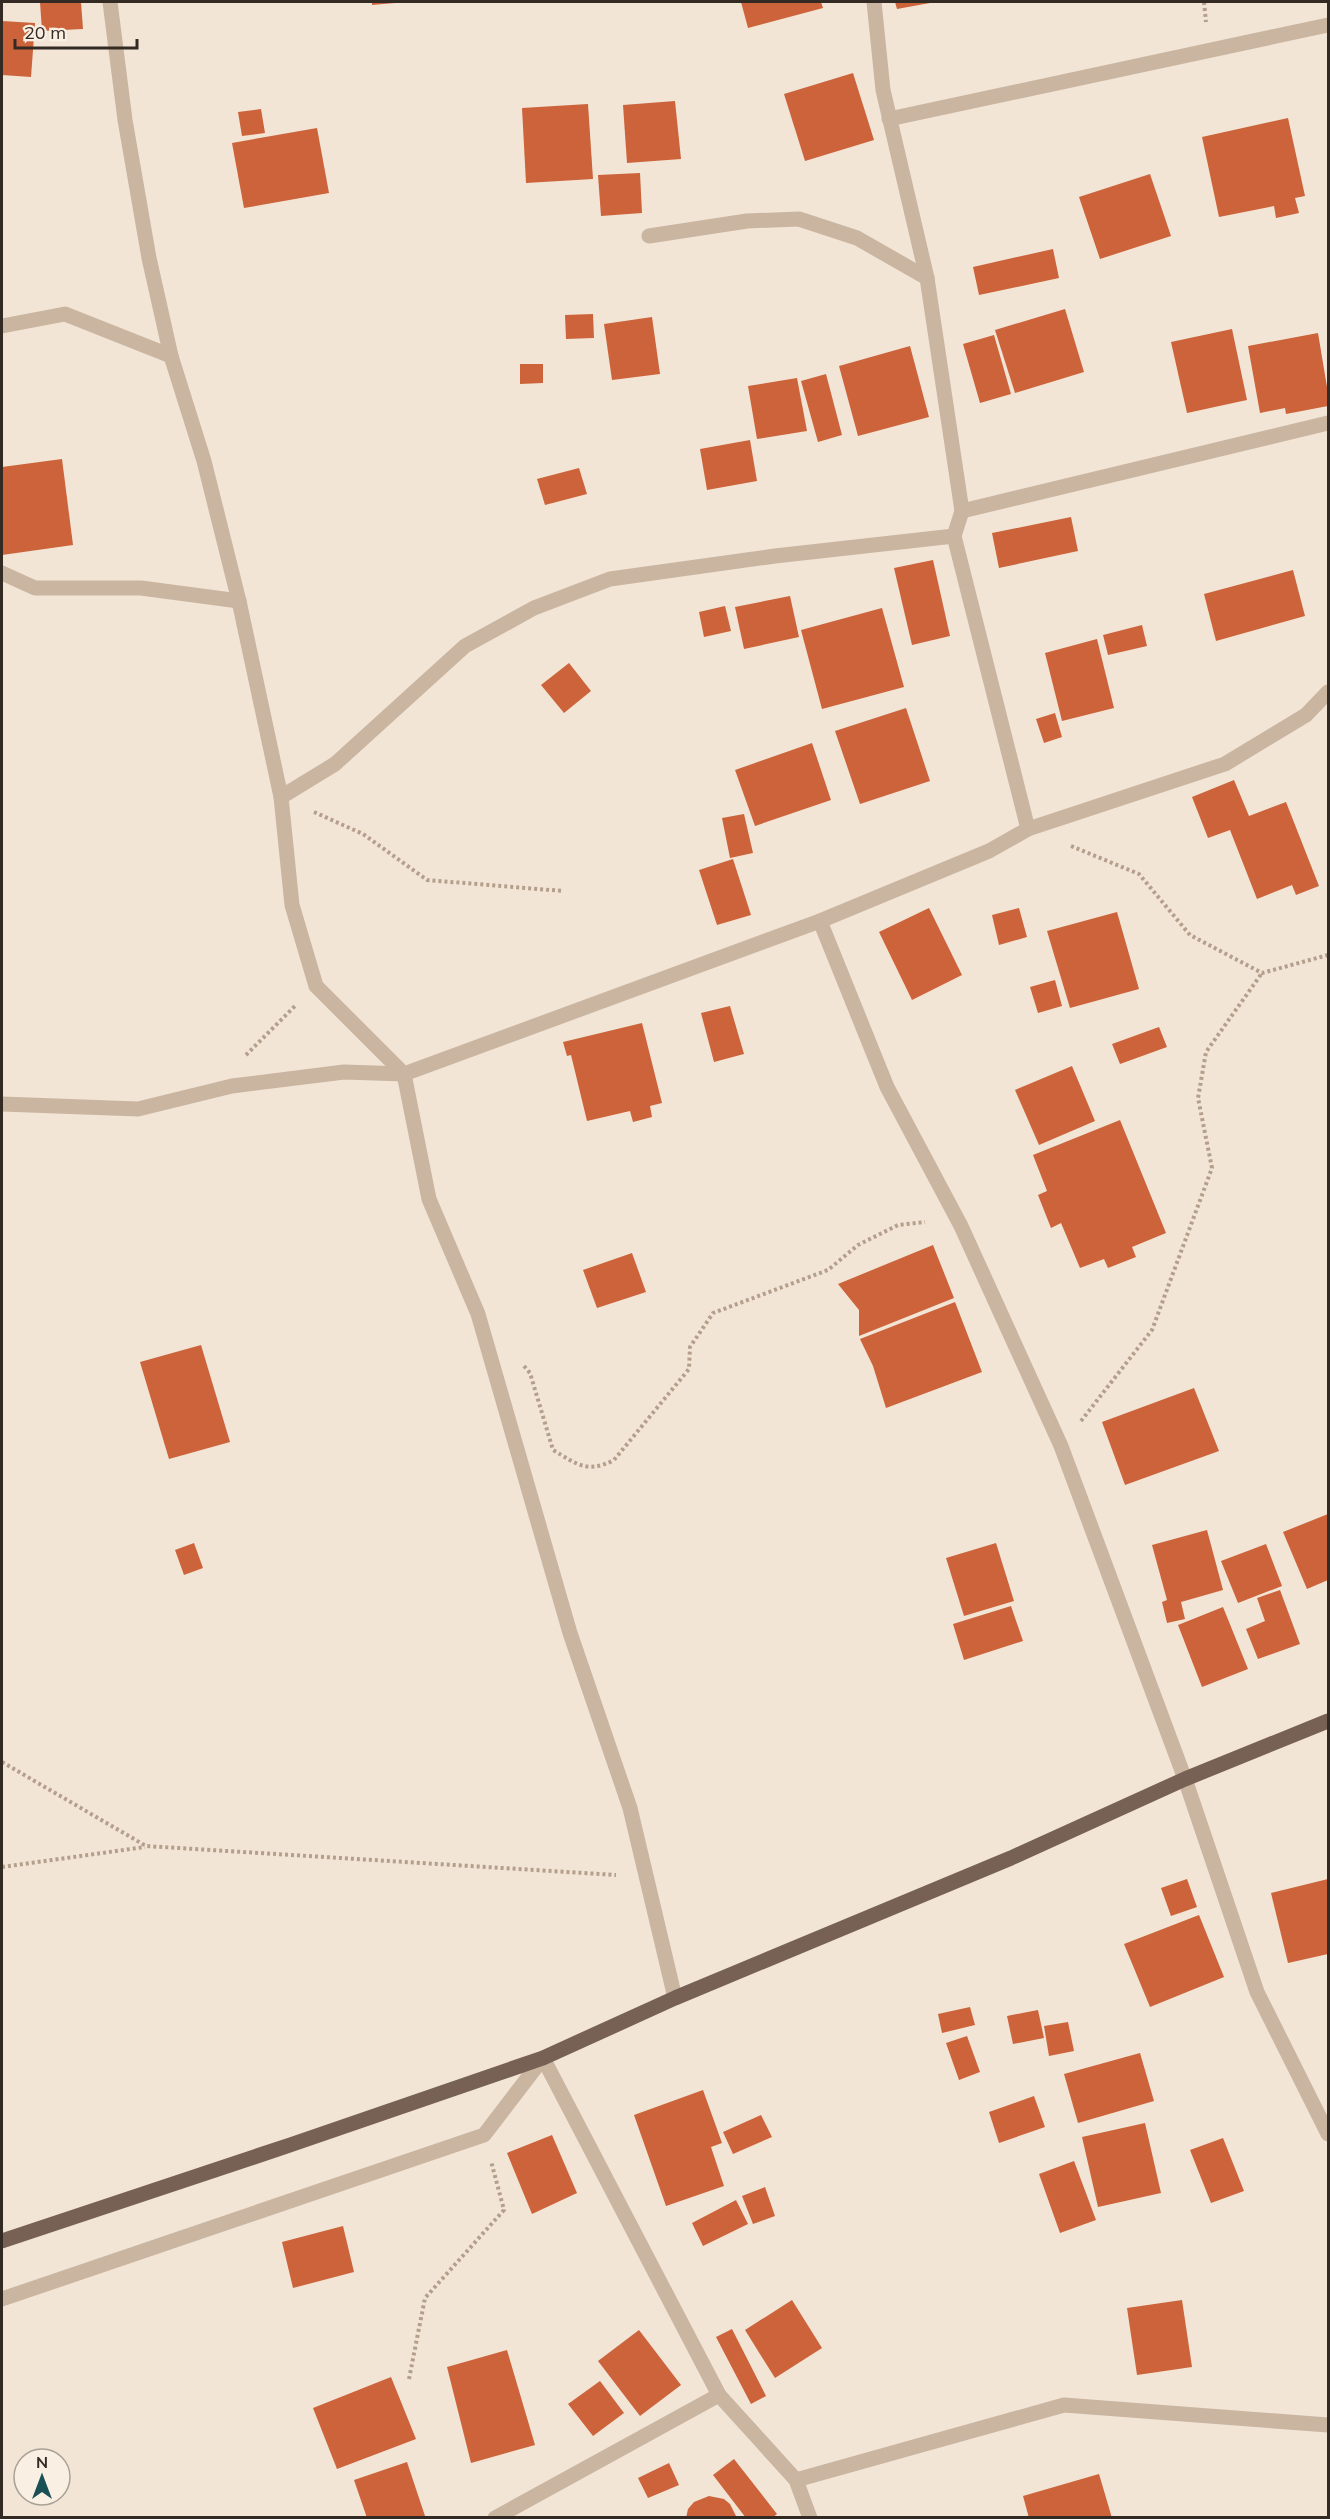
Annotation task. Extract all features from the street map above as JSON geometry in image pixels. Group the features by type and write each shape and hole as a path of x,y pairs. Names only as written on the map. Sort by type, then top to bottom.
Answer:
{"main road":[{"path":"2,2241 543,2058 675,1998 1011,1858 1185,1779 1329,1721"}],"street":[{"path":"110,2 125,120 149,258 171,356 204,461 239,601 282,797 292,905 316,986 404,1074 429,1199 478,1314 570,1633 630,1808 675,1998"},
{"path":"874,2 883,90 927,278 962,511 954,536 1028,829"},
{"path":"889,119 1329,25"},
{"path":"649,236 747,221 799,219 857,238 927,278"},
{"path":"2,326 65,314 171,356"},
{"path":"962,511 1329,423"},
{"path":"282,797 335,764 465,646 544,604 610,579 775,556 954,536"},
{"path":"2,573 35,588 141,588 239,601"},
{"path":"2,1104 138,1109 232,1086 345,1072 404,1074 820,921 989,851 1028,829 1225,764 1306,715 1329,692"},
{"path":"820,921 887,1087 961,1226 1061,1446 1185,1779 1257,1992 1329,2134"},
{"path":"2,2299 484,2134 543,2058 719,2395 796,2480 810,2517"},
{"path":"495,2517 719,2395"},
{"path":"796,2480 1064,2405 1329,2425"}],"path":[{"path":"282,797 363,834 427,880 563,891"},
{"path":"1028,829 1139,874 1190,935 1262,973"},
{"path":"1061,1446 1152,1330 1212,1168 1198,1098 1206,1052 1262,973 1329,955"},
{"path":"232,1086 245,1055 316,986"},
{"path":"522,1364 530,1372 553,1450 582,1467 599,1467 614,1460 689,1369 690,1347 713,1313 828,1270 858,1245 898,1226 936,1220 961,1226"},
{"path":"2,1762 146,1846"},
{"path":"2,1867 146,1846 646,1877"},
{"path":"409,2379 424,2298 504,2210 484,2134"}],"building":[{"path":"40,2 81,2 83,29 42,31"},
{"path":"372,2 395,2 395,3 372,5"},
{"path":"741,2 821,2 823,8 748,28"},
{"path":"895,2 930,2 930,3 897,9"},
{"path":"2,21 35,23 31,77 2,75"},
{"path":"853,73 874,140 805,161 784,94"},
{"path":"675,101 681,159 627,163 623,105"},
{"path":"588,104 593,179 526,183 522,108"},
{"path":"261,109 265,133 242,136 238,112"},
{"path":"1288,118 1305,196 1295,198 1299,213 1276,218 1274,206 1219,217 1202,137"},
{"path":"317,128 329,193 244,208 232,143"},
{"path":"640,173 642,213 601,216 598,175"},
{"path":"1150,174 1171,236 1100,259 1079,197"},
{"path":"1053,249 1059,278 979,295 973,267"},
{"path":"1065,309 1084,372 1015,393 995,330"},
{"path":"593,314 594,338 566,339 565,315"},
{"path":"652,317 660,374 612,380 604,324"},
{"path":"1232,329 1247,400 1187,413 1171,342"},
{"path":"1318,333 1328,406 1286,414 1285,408 1260,413 1248,346"},
{"path":"994,335 1011,394 980,403 963,344"},
{"path":"910,346 929,417 858,436 839,366"},
{"path":"520,364 543,364 543,383 520,384"},
{"path":"826,374 842,435 818,442 801,381"},
{"path":"797,378 807,431 757,439 748,386"},
{"path":"750,440 757,481 707,490 700,449"},
{"path":"62,459 73,545 2,555 2,467"},
{"path":"579,468 587,494 545,505 537,479"},
{"path":"1071,517 1078,551 999,568 992,533"},
{"path":"933,560 950,636 912,645 894,568"},
{"path":"1293,570 1305,616 1216,641 1204,594"},
{"path":"790,596 799,637 744,649 735,607"},
{"path":"725,606 731,631 704,637 699,612"},
{"path":"882,608 904,687 822,709 801,630"},
{"path":"1142,625 1147,646 1108,655 1103,635"},
{"path":"1097,639 1114,708 1062,721 1045,653"},
{"path":"569,663 591,691 564,713 541,685"},
{"path":"906,708 930,781 860,804 835,731"},
{"path":"1055,713 1062,737 1044,743 1036,719"},
{"path":"812,743 831,800 755,826 735,770"},
{"path":"1234,780 1249,816 1286,802 1319,886 1296,895 1292,885 1257,899 1230,830 1208,838 1192,797"},
{"path":"744,814 753,853 730,858 722,818"},
{"path":"733,859 751,915 717,925 699,870"},
{"path":"929,908 962,975 912,1000 879,932"},
{"path":"1019,908 1027,937 999,945 992,915"},
{"path":"1117,912 1139,989 1070,1008 1047,931"},
{"path":"1055,980 1062,1006 1038,1013 1030,987"},
{"path":"730,1006 744,1054 714,1062 701,1013"},
{"path":"642,1023 662,1103 650,1106 652,1117 633,1122 630,1111 587,1121 571,1055 567,1056 563,1042"},
{"path":"1159,1027 1167,1047 1120,1064 1112,1044"},
{"path":"1072,1066 1095,1121 1039,1145 1015,1090"},
{"path":"1120,1120 1166,1233 1132,1247 1136,1257 1108,1268 1104,1259 1080,1268 1061,1223 1051,1228 1038,1195 1047,1191 1033,1155"},
{"path":"933,1245 954,1298 859,1336 859,1310 838,1284"},
{"path":"632,1253 646,1292 597,1308 583,1270"},
{"path":"955,1302 982,1372 886,1408 873,1366 860,1339"},
{"path":"201,1345 230,1442 169,1459 140,1362"},
{"path":"1194,1388 1219,1451 1125,1485 1102,1422"},
{"path":"1328,1514 1328,1580 1307,1589 1283,1532"},
{"path":"1207,1530 1223,1590 1181,1602 1185,1619 1167,1623 1162,1602 1167,1600 1152,1545"},
{"path":"194,1543 203,1568 184,1575 175,1550"},
{"path":"996,1543 1014,1601 964,1616 946,1558"},
{"path":"1266,1544 1282,1586 1238,1603 1221,1561"},
{"path":"1280,1590 1300,1644 1258,1659 1246,1629 1265,1621 1257,1598"},
{"path":"1011,1606 1023,1641 964,1660 953,1624"},
{"path":"1223,1607 1248,1669 1202,1687 1178,1625"},
{"path":"1187,1879 1197,1907 1171,1916 1161,1888"},
{"path":"1328,1879 1328,1954 1288,1963 1271,1893"},
{"path":"1199,1915 1224,1977 1150,2007 1124,1944"},
{"path":"970,2007 975,2025 942,2033 938,2014"},
{"path":"1038,2010 1044,2038 1013,2044 1007,2016"},
{"path":"1068,2022 1074,2051 1049,2056 1044,2026"},
{"path":"967,2036 980,2072 959,2080 946,2043"},
{"path":"1140,2053 1154,2101 1078,2123 1064,2074"},
{"path":"703,2090 722,2143 711,2147 724,2186 666,2206 634,2115"},
{"path":"1034,2096 1045,2127 999,2143 989,2112"},
{"path":"761,2115 772,2137 733,2154 723,2132"},
{"path":"1145,2123 1161,2193 1098,2207 1082,2137"},
{"path":"552,2135 577,2193 532,2214 507,2153"},
{"path":"1223,2138 1244,2191 1211,2203 1190,2150"},
{"path":"1074,2161 1096,2220 1060,2233 1039,2174"},
{"path":"765,2187 775,2216 753,2224 742,2196"},
{"path":"736,2200 748,2224 703,2246 692,2223"},
{"path":"343,2226 354,2272 293,2288 282,2242"},
{"path":"792,2300 822,2348 775,2378 745,2330"},
{"path":"1182,2300 1192,2367 1137,2375 1127,2308"},
{"path":"732,2329 766,2396 751,2404 716,2337"},
{"path":"639,2330 681,2385 640,2416 598,2361"},
{"path":"507,2350 535,2445 471,2463 447,2367"},
{"path":"391,2377 416,2439 337,2469 313,2408"},
{"path":"600,2381 624,2413 593,2436 568,2404"},
{"path":"734,2459 777,2514 772,2518 746,2518 713,2475"},
{"path":"407,2462 425,2516 367,2518 354,2480"},
{"path":"669,2463 679,2485 648,2498 638,2478"},
{"path":"1099,2474 1112,2518 1029,2518 1023,2496"},
{"path":"709,2496 724,2499 730,2504 737,2518 686,2518 688,2509 694,2502"}]}
